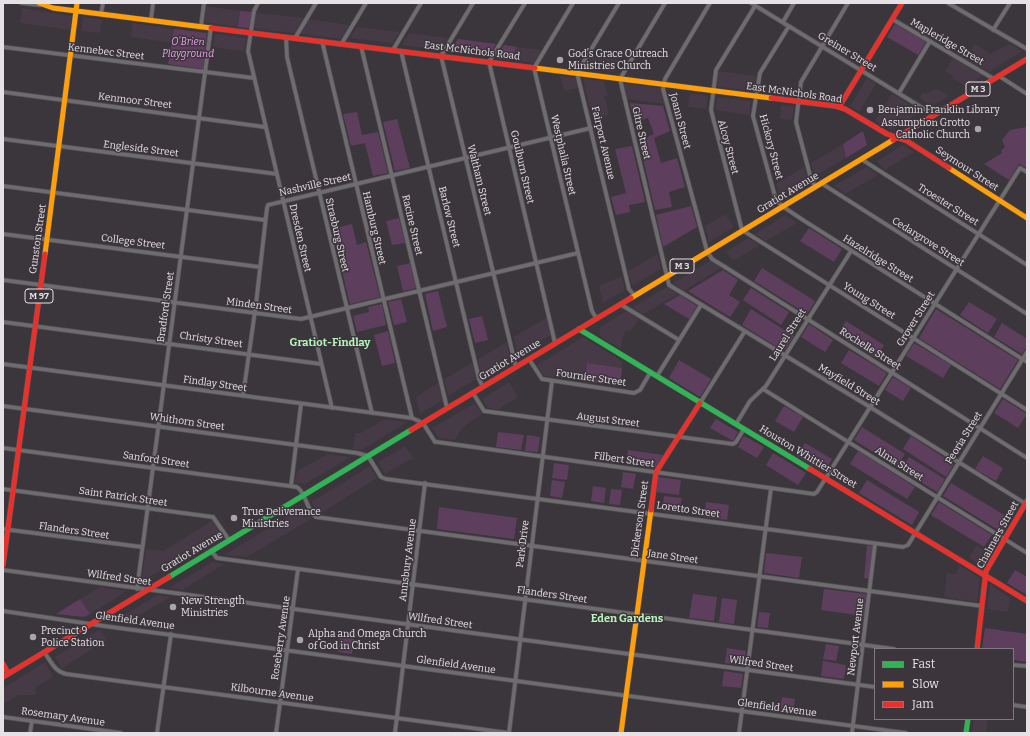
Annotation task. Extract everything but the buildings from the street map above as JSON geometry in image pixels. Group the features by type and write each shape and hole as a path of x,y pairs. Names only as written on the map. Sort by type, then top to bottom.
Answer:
{"street":[{"path":"21,3 42,4"},
{"name":"M 97","path":"77,3 77,11"},
{"path":"101,14 103,3"},
{"path":"151,20 153,3"},
{"path":"201,26 204,3"},
{"name":"Dresden Street","path":"258,3 254,11 248,51 332,408"},
{"path":"295,38 316,3"},
{"path":"342,44 366,3"},
{"path":"393,50 421,3"},
{"path":"442,56 473,3"},
{"path":"489,62 525,3"},
{"path":"534,68 573,3"},
{"path":"577,74 619,3"},
{"path":"620,79 665,3"},
{"name":"Joann Street","path":"707,251 663,89 665,79 710,3"},
{"name":"Greiner Street","path":"751,3 935,115"},
{"path":"783,22 794,3"},
{"path":"815,186 811,179 796,122 802,79 848,3"},
{"path":"839,107 902,3"},
{"path":"948,3 1027,49"},
{"path":"993,30 1010,3"},
{"name":"East McNichols Road","path":"42,4 77,11 839,107 897,138"},
{"name":"Alcoy Street","path":"742,230 711,113 716,70 755,6"},
{"name":"Gunston Street","path":"3,564 5,530 13,490 36,327 40,285 77,11"},
{"name":"Mapleridge Street","path":"892,19 1027,94"},
{"name":"Hickory Street","path":"782,206 776,200 753,116 760,73 789,26"},
{"name":"Bradford Street","path":"137,589 211,27"},
{"name":"Strasburg Street","path":"286,37 287,58 372,413"},
{"name":"Hamburg Street","path":"322,41 412,418"},
{"path":"899,93 930,41"},
{"name":"Racine Street","path":"361,46 447,408"},
{"name":"Kennebec Street","path":"3,47 254,78"},
{"name":"Barlow Street","path":"400,51 457,282 479,379 483,387"},
{"name":"Waltham Street","path":"442,56 516,367"},
{"name":"Gratiot Avenue","path":"3,677 1027,59"},
{"name":"Goulburn Street","path":"489,62 555,343"},
{"name":"Westphalia Street","path":"534,68 592,311 596,318"},
{"name":"Fairport Avenue","path":"577,74 629,289 634,295"},
{"name":"Gitre Street","path":"620,79 667,276"},
{"name":"Kenmoor Street","path":"3,92 265,126"},
{"name":"Nashville Street","path":"265,220 268,205 591,128"},
{"name":"Seymour Street","path":"897,138 907,141 1027,218"},
{"name":"Engleside Street","path":"3,139 277,174"},
{"name":"Troester Street","path":"861,159 1027,265"},
{"name":"Grover Street","path":"825,478 1020,168 1027,172"},
{"name":"Cedargrove Street","path":"821,183 1027,314"},
{"path":"3,186 265,220 243,396"},
{"name":"Hazelridge Street","path":"782,206 1027,362"},
{"name":"Young Street","path":"742,230 1027,410"},
{"name":"College Street","path":"3,234 260,267"},
{"name":"Rochelle Street","path":"707,251 712,259 1027,458"},
{"name":"Laurel Street","path":"736,424 750,401 763,389 785,356 851,251"},
{"name":"Minden Street","path":"3,280 298,319 578,253"},
{"name":"Mayfield Street","path":"667,276 669,285 1026,504"},
{"path":"620,304 679,340"},
{"path":"657,376 701,305"},
{"name":"Christy Street","path":"3,322 321,364"},
{"name":"Houston Whittier Street","path":"579,329 1027,601"},
{"name":"Dickerson Street","path":"621,733 649,513 656,472 745,331"},
{"name":"Peoria Street","path":"916,533 1027,352"},
{"name":"Fournier Street","path":"529,359 542,379 634,392 640,390 650,373"},
{"name":"Findlay Street","path":"3,364 412,418 423,423"},
{"name":"Park Drive","path":"509,733 546,420 552,381"},
{"name":"Alma Street","path":"763,389 1027,553"},
{"name":"August Street","path":"473,393 484,411 546,420 733,444 736,442 744,429"},
{"path":"291,486 302,404"},
{"name":"Whithorn Street","path":"3,406 368,456"},
{"name":"Filbert Street","path":"423,423 435,442 542,457 814,494 817,492 825,478"},
{"name":"Sanford Street","path":"3,448 291,486 299,488 304,495"},
{"name":"Loretto Street","path":"368,456 378,472 384,478 875,544 905,547 916,533"},
{"name":"Annsbury Avenue","path":"395,733 425,483"},
{"path":"739,733 771,488"},
{"name":"Saint Patrick Street","path":"3,489 213,517 216,518 229,540"},
{"name":"Jane Street","path":"304,495 316,517 982,606"},
{"name":"Chalmers Street","path":"977,648 986,570 1026,504"},
{"name":"Flanders Street","path":"5,530 142,547"},
{"name":"Newport Avenue","path":"852,733 875,544"},
{"name":"Flanders Street","path":"211,551 217,558 886,648"},
{"name":"Roseberry Avenue","path":"276,733 298,569"},
{"name":"Wilfred Street","path":"3,570 874,687"},
{"name":"Glenfield Avenue","path":"3,611 906,733"},
{"path":"157,733 171,634"},
{"name":"Kilbourne Avenue","path":"44,652 54,668 60,672 509,733"},
{"path":"3,664 8,673"},
{"path":"1014,665 1027,666"},
{"path":"1014,706 1027,707"},
{"name":"Rosemary Avenue","path":"3,717 121,733"},
{"path":"966,733 968,720"},
{"path":"30,733 32,721"}],"shaded area":[{"path":"206,6 240,11 238,27 205,22"},
{"path":"22,8 72,16 70,30 20,23"},
{"path":"256,13 304,18 294,33 256,29 254,27"},
{"path":"83,17 102,20 100,33 81,31"},
{"path":"308,19 350,25 341,39 302,34 300,31"},
{"path":"132,23 174,29 172,43 131,37"},
{"path":"357,27 400,32 392,43 350,38"},
{"path":"409,33 448,38 441,50 401,45"},
{"path":"215,34 246,38 244,51 213,47"},
{"path":"975,44 991,54 1009,44 1023,51 989,72 966,58"},
{"path":"517,47 541,50 534,63 510,60"},
{"path":"591,56 620,60 614,72 584,69"},
{"path":"953,58 983,76 965,86 952,78 953,76 945,71"},
{"path":"718,71 756,76 754,91 716,86"},
{"path":"560,76 576,78 578,88 564,91"},
{"path":"867,78 876,84 859,112 850,106"},
{"path":"583,80 604,81 608,96 604,96 609,115 593,119"},
{"path":"626,83 660,88 665,104 627,99 624,85"},
{"path":"936,88 949,96 932,106 919,98 923,92 926,94"},
{"path":"690,93 708,96 706,109 688,107"},
{"path":"892,94 922,112 891,130 875,121"},
{"path":"717,97 751,101 749,115 715,110"},
{"path":"781,105 794,107 792,120 780,119"},
{"path":"843,144 846,158 815,176 811,163"},
{"path":"903,145 914,152 885,170 877,161"},
{"path":"804,167 808,180 780,197 776,184"},
{"path":"866,167 878,175 845,194 834,186"},
{"path":"726,214 734,227 709,242 705,226"},
{"path":"785,215 797,223 766,241 755,234"},
{"path":"748,238 760,245 733,261 726,252"},
{"path":"657,254 661,269 632,286 628,271"},
{"path":"710,261 721,268 684,291 673,283"},
{"path":"622,276 625,290 603,303 599,286"},
{"path":"667,287 678,294 643,314 632,307"},
{"path":"626,311 639,319 630,332 626,330 622,339 621,349 601,337 599,328"},
{"path":"546,318 551,335 517,354 514,337"},
{"path":"583,337 619,359 622,362 622,368 587,363 585,381 544,376 537,365"},
{"path":"507,342 510,360 482,377 478,359"},
{"path":"472,363 476,379 448,396 444,379"},
{"path":"509,382 518,397 498,410 487,407 482,399"},
{"path":"438,383 443,400 420,414 416,397"},
{"path":"475,403 482,414 463,427 455,440 439,438 432,428"},
{"path":"384,419 407,422 362,450 353,449 355,433 361,433"},
{"path":"405,446 413,458 385,474 378,462"},
{"path":"328,454 351,457 305,484 295,483 297,471"},
{"path":"370,466 377,478 321,513 317,513 311,502"},
{"path":"304,507 311,519 246,557 224,555"},
{"path":"213,520 221,534 141,582 146,549 165,551"},
{"path":"976,545 990,554 982,566 969,558"},
{"path":"212,562 225,564 182,590 169,588"},
{"path":"959,565 980,578 977,602 944,597 947,573 956,574"},
{"path":"990,584 1010,598 1008,612 987,609"},
{"path":"100,587 127,591 90,614 80,599"},
{"path":"157,595 171,597 126,623 113,622"},
{"path":"100,629 107,640 62,668 55,657"},
{"path":"45,662 53,677 36,687 35,695 18,695 3,704 3,688"},
{"path":"974,720 988,720 986,733 972,733"}],"green space":[{"path":"240,11 252,12 249,28 238,27"},
{"path":"895,24 926,42 918,55 887,37"},
{"name":"O'Brien Playground","path":"174,29 207,33 203,69 168,64"},
{"path":"458,39 496,44 489,56 450,51"},
{"path":"504,45 517,47 510,60 496,58"},
{"path":"630,103 663,106 670,131 654,138 661,163 677,158 685,187 669,192 672,207 655,210 639,141 654,134 648,118 635,122"},
{"path":"357,112 362,135 378,132 388,173 373,176 365,143 351,146 343,114"},
{"path":"397,119 410,168 395,171 383,122"},
{"path":"1027,127 1027,168 1019,164 1009,180 984,164 1002,153 1001,151 1005,147 1002,140 1010,130"},
{"path":"863,131 867,145 846,158 843,144"},
{"path":"632,146 645,202 629,205 630,212 616,215 611,197 626,193 615,149"},
{"path":"691,206 697,227 663,247 656,215"},
{"path":"399,218 405,243 392,245 386,221"},
{"path":"352,224 357,245 366,242 380,297 350,304 332,229"},
{"path":"809,228 842,249 834,262 800,241"},
{"path":"410,263 416,288 403,291 397,266"},
{"path":"762,268 815,301 807,314 754,281"},
{"path":"723,270 738,280 729,295 740,302 730,317 688,291"},
{"path":"751,288 789,312 781,325 743,300"},
{"path":"438,291 447,327 433,331 425,294"},
{"path":"680,295 697,306 689,319 664,304"},
{"path":"401,299 407,322 394,325 388,302"},
{"path":"969,302 997,319 988,333 960,315"},
{"path":"382,304 386,325 357,332 353,316 369,312 368,307"},
{"path":"751,309 794,336 784,351 742,325"},
{"path":"936,309 1018,360 1000,389 919,338"},
{"path":"482,316 488,340 475,343 469,319"},
{"path":"846,321 884,345 876,358 838,334"},
{"path":"1002,323 1027,339 1027,346 1022,354 994,337"},
{"path":"809,324 833,340 825,352 801,337"},
{"path":"388,331 395,363 382,366 374,335"},
{"path":"914,343 951,365 943,378 906,356"},
{"path":"849,350 887,373 879,386 841,363"},
{"path":"679,360 711,379 700,397 669,378"},
{"path":"587,363 622,368 620,386 585,381"},
{"path":"893,377 911,388 903,401 885,390"},
{"path":"1003,399 1027,414 1018,428 994,413"},
{"path":"784,406 803,417 794,432 775,421"},
{"path":"716,419 738,432 733,441 710,428"},
{"path":"862,427 905,454 897,467 854,440"},
{"path":"498,432 524,435 521,450 496,447"},
{"path":"527,435 540,437 538,452 525,451"},
{"path":"744,436 764,447 757,458 738,447"},
{"path":"911,436 954,464 946,477 903,449"},
{"path":"805,443 832,459 824,472 797,456"},
{"path":"628,450 663,455 655,468 626,464"},
{"path":"858,451 915,487 907,499 850,464"},
{"path":"773,453 806,473 798,485 766,465"},
{"path":"983,456 1003,468 996,481 975,469"},
{"path":"909,457 945,479 937,492 901,470"},
{"path":"554,463 569,465 567,480 552,478"},
{"path":"623,472 636,474 633,489 621,487"},
{"path":"658,477 681,480 679,495 656,492"},
{"path":"552,480 565,482 562,498 550,496"},
{"path":"867,480 919,512 912,525 859,493"},
{"path":"951,483 1011,519 1003,533 943,496"},
{"path":"593,486 606,488 604,503 591,501"},
{"path":"611,489 622,490 620,505 609,504"},
{"path":"664,496 682,498 679,513 662,511"},
{"path":"706,502 729,505 727,520 704,517"},
{"path":"939,502 992,535 984,547 931,515"},
{"path":"439,507 517,518 514,539 437,529"},
{"path":"867,545 873,546 869,579 864,578"},
{"path":"766,553 802,557 799,578 764,573"},
{"path":"1015,570 1027,577 1027,595 1007,583"},
{"path":"824,589 866,594 864,616 821,610"},
{"path":"693,594 717,597 714,621 689,618"},
{"path":"722,598 737,600 734,624 719,622"},
{"path":"80,599 90,614 84,617 56,614"},
{"path":"759,612 770,613 768,628 757,627"},
{"path":"985,628 1027,634 1027,662 1014,660 1014,648 982,648"},
{"path":"340,637 354,639 352,654 338,652"},
{"path":"826,644 839,646 836,661 823,659"},
{"path":"727,648 746,651 744,666 725,663"},
{"path":"823,661 846,665 844,679 821,676"},
{"path":"724,671 743,674 741,688 722,686"},
{"path":"782,697 795,699 793,713 780,712"}],"traffic: fast":[{"path":"579,329 810,469"},
{"path":"169,577 411,430"},
{"path":"966,733 968,720"}],"traffic: slow":[{"path":"39,3 53,8 211,28"},
{"path":"45,254 77,3"},
{"path":"535,68 771,98"},
{"path":"631,298 893,140"},
{"path":"949,168 1027,218"},
{"path":"621,733 651,510"}],"traffic: jam":[{"path":"839,107 902,3"},
{"path":"211,28 535,68"},
{"path":"893,140 1027,59"},
{"path":"771,98 835,106 845,109 887,134 907,141 949,168"},
{"path":"3,565 45,254"},
{"path":"411,430 631,298"},
{"path":"651,510 656,472 700,403"},
{"path":"810,469 1027,601"},
{"path":"977,648 986,571 1027,501"},
{"path":"3,677 169,577"},
{"path":"3,664 8,673"}],"place":[{"name":"God's Grace Outreach Ministries Church","path":"560,60"},
{"name":"Benjamin Franklin Library","path":"870,110"},
{"name":"Assumption Grotto Catholic Church","path":"978,129"},
{"name":"True Deliverance Ministries","path":"234,518"},
{"name":"New Strength Ministries","path":"173,607"},
{"name":"Precinct 9 Police Station","path":"33,637"},
{"name":"Alpha and Omega Church of God in Christ","path":"300,640"}],"district":[{"name":"Gratiot-Findlay","path":"330,343"},
{"name":"Eden Gardens","path":"627,619"}]}
